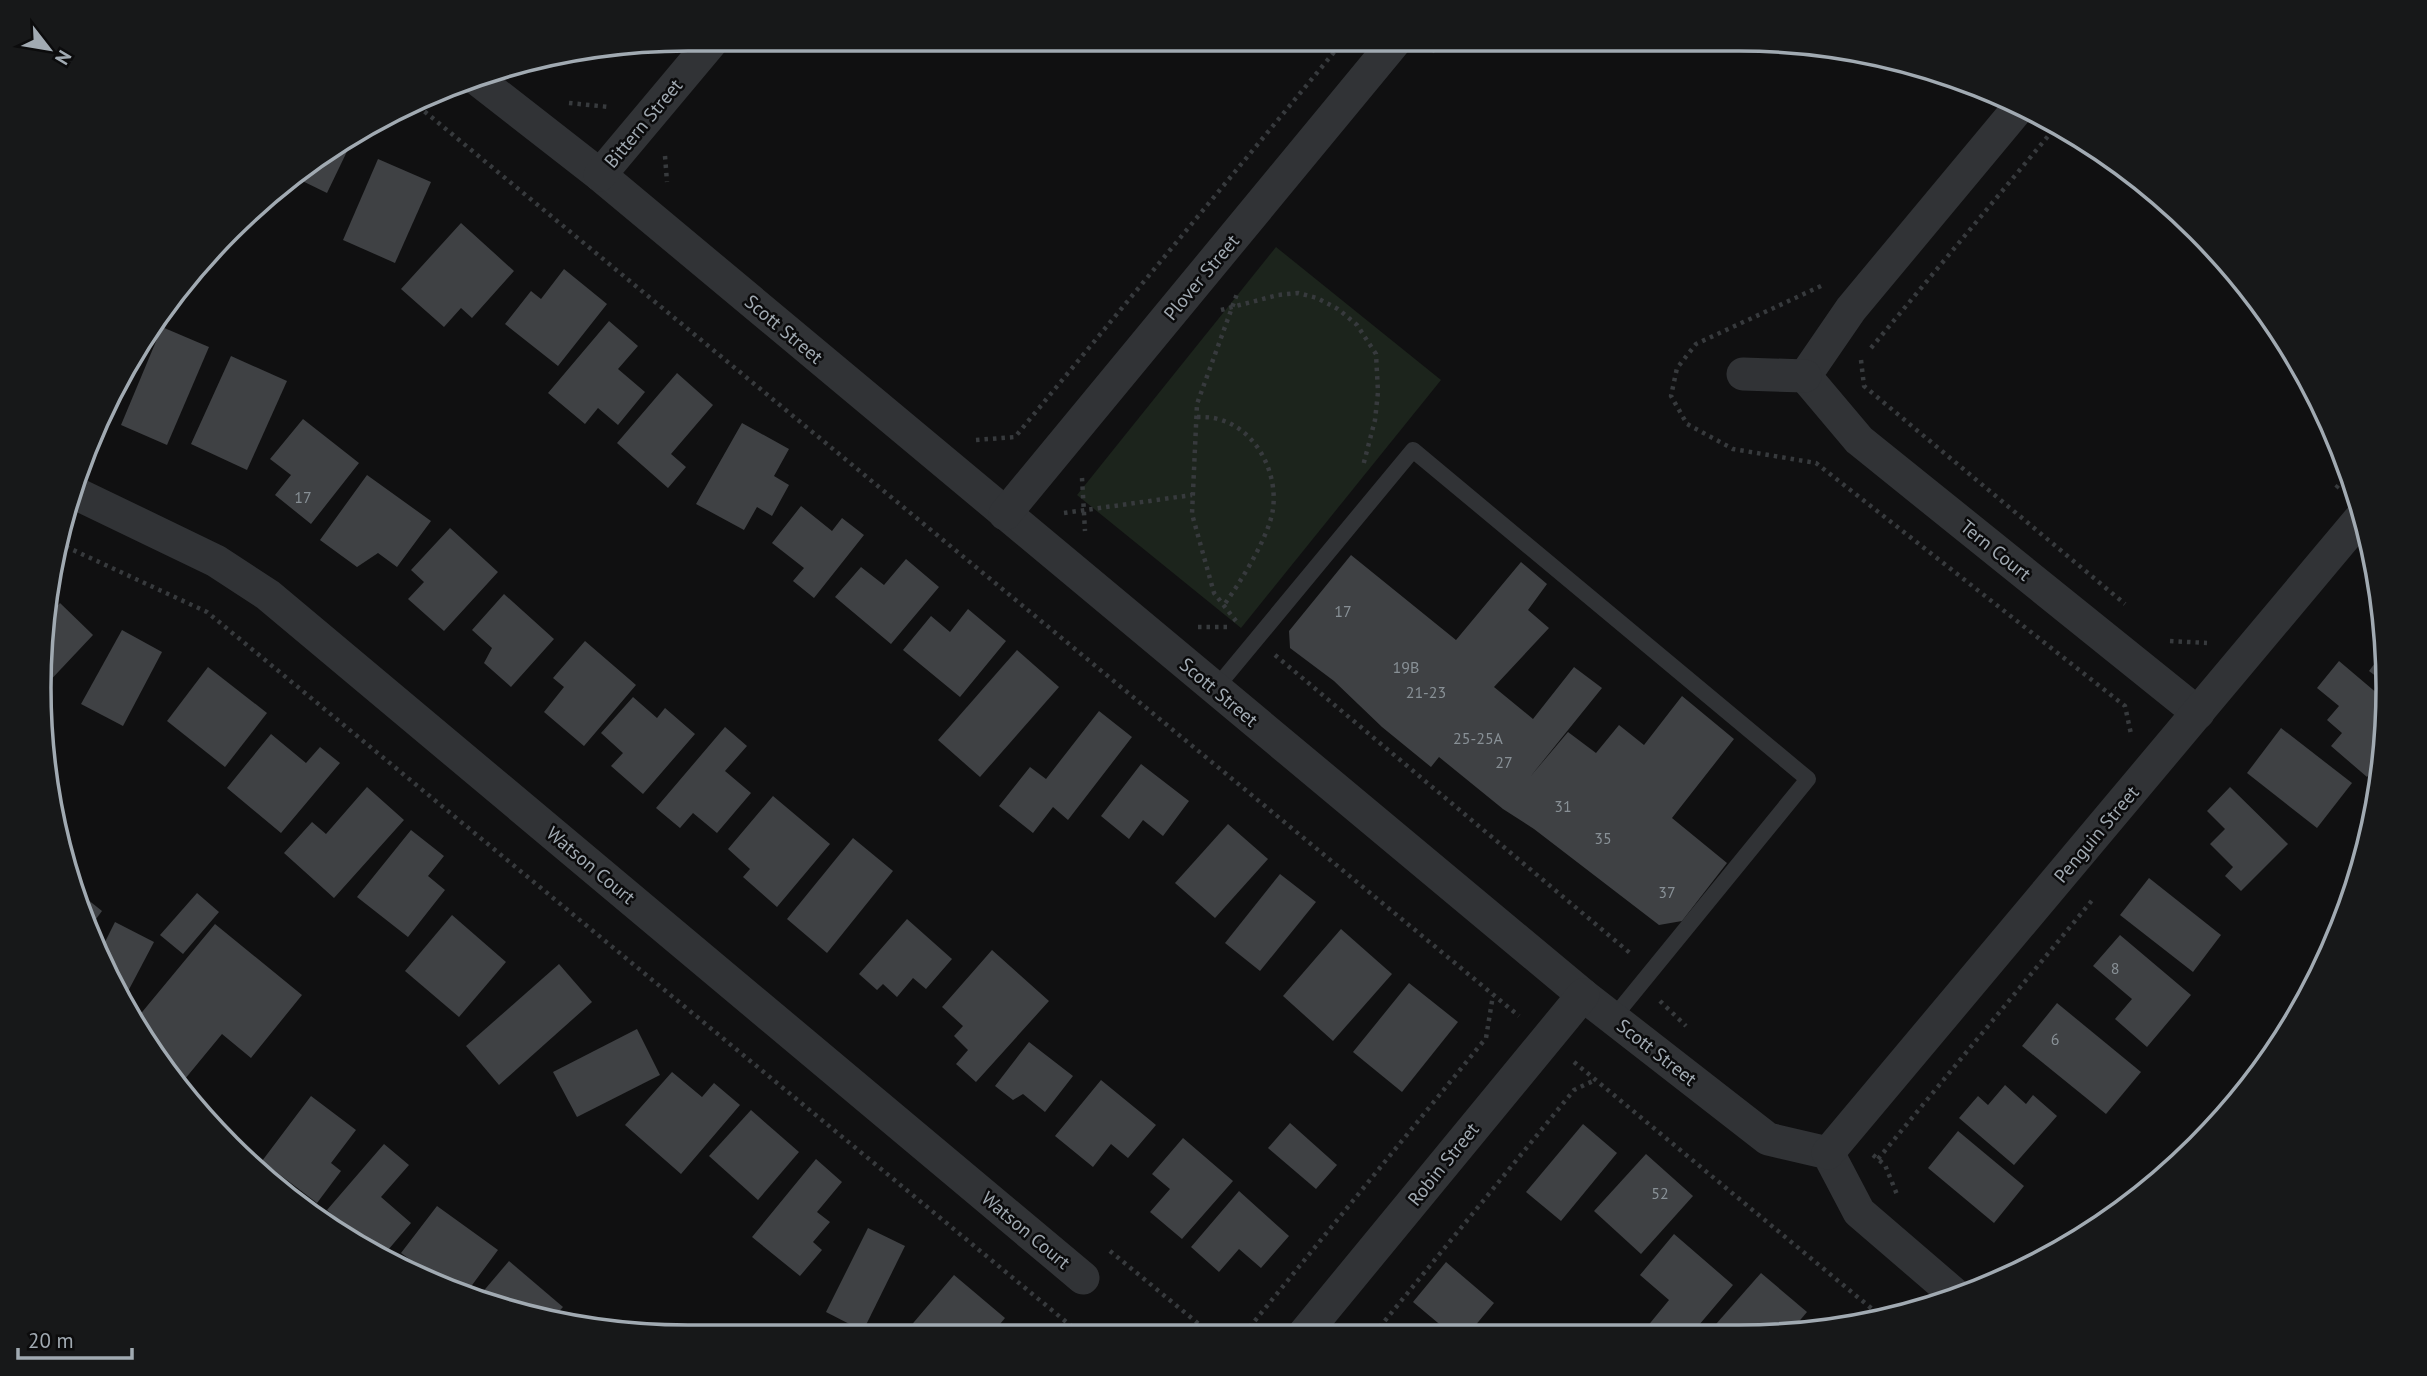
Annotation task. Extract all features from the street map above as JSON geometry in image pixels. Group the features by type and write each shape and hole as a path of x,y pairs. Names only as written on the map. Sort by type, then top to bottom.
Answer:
{"street":[{"name":"Bittern Street","path":"600,175 703,51"},
{"name":"Plover Street","path":"1005,514 1388,51"},
{"name":"Scott Street","path":"484,85 600,175 1583,995 1768,1139 1837,1143"},
{"path":"1743,374 1805,376 1851,309 2014,113"},
{"name":"Tern Court","path":"1805,376 1858,440 2198,713"},
{"name":"Watson Court","path":"81,496 216,561 268,595 1083,1278"},
{"name":"Penguin Street","path":"1837,1143 2355,524"},
{"name":"Robin Street","path":"1311,1325 1583,995"},
{"path":"1837,1143 1859,1212 1950,1289"}],"lane":[{"path":"1215,689 1413,450 1808,779 1613,1018"}],"path":[{"path":"966,432 977,441 1014,437 1335,51"},
{"path":"1425,61 1433,51"},
{"path":"562,97 667,190"},
{"path":"571,105 611,107"},
{"path":"422,109 1874,1311"},
{"path":"2051,132 1861,360 1864,386 2128,607"},
{"path":"1193,627 1241,628 1214,593 1192,514 1197,404 1231,309 1236,296 1240,284 1217,310 1231,309 1278,295 1298,293 1317,298 1338,309 1357,325 1376,355 1378,392 1375,420 1362,470"},
{"path":"1197,416 1219,419 1251,439 1262,453 1273,487 1273,510 1259,547 1224,605"},
{"path":"1082,474 1084,530 1094,539"},
{"path":"1064,513 1192,495"},
{"path":"67,547 207,612 1070,1325"},
{"path":"2160,633 2171,642 2207,643"},
{"path":"1256,640 1634,957 1642,983 1690,1029"},
{"path":"1251,1325 1486,1038 1493,994"},
{"path":"1381,1325 1574,1090 1596,1080"},
{"path":"1837,1143 1885,1165 1902,1205"}],"shaded area":[{"path":"1276,247 1441,380 1241,628 1077,495"}],"building":[{"path":"348,149 327,193 302,181"},
{"path":"378,159 431,182 395,263 343,240"},
{"path":"461,223 514,271 472,318 461,308 444,327 401,289"},
{"path":"564,269 607,304 558,366 505,324 531,291 541,299"},
{"path":"609,321 638,346 618,369 645,392 618,425 598,408 585,424 548,393"},
{"path":"163,327 209,347 167,445 121,425"},
{"path":"231,356 287,381 247,470 191,444"},
{"path":"677,373 713,405 671,454 686,467 668,488 617,443"},
{"path":"303,419 359,463 311,524 275,495 291,475 270,459"},
{"path":"742,423 789,449 774,476 789,485 772,516 757,507 744,530 696,504"},
{"path":"367,475 431,521 397,567 378,553 357,567 320,540"},
{"path":"801,506 832,531 842,518 864,535 814,598 793,581 804,568 772,543"},
{"path":"450,528 498,572 444,631 408,599 424,582 411,570"},
{"path":"1351,555 1456,640 1521,562 1547,584 1528,610 1549,628 1494,687 1533,719 1574,667 1602,688 1530,777 1568,732 1596,753 1619,725 1644,745 1682,696 1734,739 1672,818 1727,863 1682,921 1659,925 1534,829 1503,809 1439,757 1431,767 1382,727 1334,681 1290,648 1289,631"},
{"path":"906,559 939,587 891,644 835,597 861,567 884,585"},
{"path":"504,594 554,639 511,687 484,663 492,648 472,630"},
{"path":"60,603 93,635 51,679 52,646 56,608"},
{"path":"968,609 1006,641 960,697 903,650 931,616 950,632"},
{"path":"122,630 162,652 123,726 81,704"},
{"path":"585,641 636,685 584,746 544,712 564,687 553,678"},
{"path":"1017,650 1059,687 980,777 938,740"},
{"path":"2339,661 2376,692 2371,771 2367,777 2331,746 2342,733 2327,720 2339,706 2317,688"},
{"path":"2375,662 2376,676 2369,671"},
{"path":"208,667 267,713 225,767 167,721"},
{"path":"633,697 657,718 665,708 695,734 643,794 611,766 623,753 601,733"},
{"path":"1099,711 1132,737 1068,820 1053,807 1033,833 999,806 1030,767 1046,779"},
{"path":"725,727 747,746 725,771 751,793 717,833 693,813 680,828 656,808"},
{"path":"2281,728 2352,783 2317,828 2247,773"},
{"path":"271,734 306,763 320,747 340,763 281,833 227,788"},
{"path":"1141,764 1189,801 1163,836 1143,820 1129,839 1101,816"},
{"path":"367,787 404,820 334,898 284,853 312,822 326,834"},
{"path":"2230,787 2288,844 2241,891 2225,876 2233,867 2210,844 2225,829 2207,811"},
{"path":"773,796 830,844 777,907 743,877 750,869 728,849"},
{"path":"1228,824 1268,859 1215,918 1175,883"},
{"path":"411,830 444,856 428,876 445,890 408,937 357,897"},
{"path":"853,838 893,871 827,953 787,919"},
{"path":"1280,874 1316,902 1260,971 1225,943"},
{"path":"2149,878 2221,935 2193,972 2120,915"},
{"path":"197,893 219,912 183,954 160,935"},
{"path":"87,899 102,911 95,921"},
{"path":"452,915 506,962 459,1017 405,971"},
{"path":"907,919 952,959 926,989 913,978 897,997 883,984 877,990 859,974"},
{"path":"115,922 154,942 128,992 116,970 104,944"},
{"path":"215,924 302,995 251,1058 222,1034 185,1079 140,1014"},
{"path":"1341,929 1392,974 1333,1041 1283,996"},
{"path":"2120,935 2191,995 2147,1047 2115,1019 2132,999 2093,966"},
{"path":"992,950 1049,1001 976,1082 956,1064 968,1050 954,1036 963,1026 942,1007"},
{"path":"559,964 592,1002 499,1085 466,1046"},
{"path":"1409,983 1458,1022 1402,1092 1353,1052"},
{"path":"2057,1003 2141,1072 2106,1114 2022,1046"},
{"path":"637,1029 660,1075 577,1117 553,1072"},
{"path":"1029,1042 1073,1076 1045,1112 1023,1094 1013,1100 995,1086"},
{"path":"672,1072 702,1097 714,1083 740,1105 681,1174 625,1125"},
{"path":"1101,1080 1156,1125 1128,1158 1111,1144 1093,1167 1055,1136"},
{"path":"2005,1085 2026,1104 2033,1095 2057,1116 2014,1165 1959,1118 1978,1096 1988,1105"},
{"path":"311,1096 356,1130 331,1163 341,1171 317,1203 262,1161"},
{"path":"751,1110 799,1152 758,1200 709,1156"},
{"path":"1290,1123 1337,1165 1316,1189 1268,1148"},
{"path":"1583,1124 1617,1153 1561,1221 1526,1192"},
{"path":"1958,1131 2024,1186 1994,1223 1928,1168"},
{"path":"1183,1138 1233,1181 1182,1239 1150,1212 1170,1189 1152,1174"},
{"path":"384,1144 409,1165 381,1197 411,1223 388,1250 343,1224 327,1210"},
{"path":"1646,1154 1693,1196 1641,1254 1594,1211"},
{"path":"816,1159 842,1182 817,1212 830,1222 813,1242 822,1250 800,1276 752,1237"},
{"path":"1239,1191 1289,1236 1261,1268 1239,1249 1219,1272 1191,1247"},
{"path":"437,1206 498,1250 471,1287 419,1266 401,1253"},
{"path":"868,1228 905,1246 866,1325 851,1325 826,1312"},
{"path":"1674,1234 1733,1285 1699,1325 1649,1325 1669,1300 1640,1275"},
{"path":"509,1261 563,1307 559,1312 483,1291"},
{"path":"1446,1262 1494,1303 1476,1325 1440,1325 1413,1302"},
{"path":"1761,1273 1807,1312 1798,1322 1715,1325"},
{"path":"954,1275 1005,1318 999,1325 912,1325"}]}
